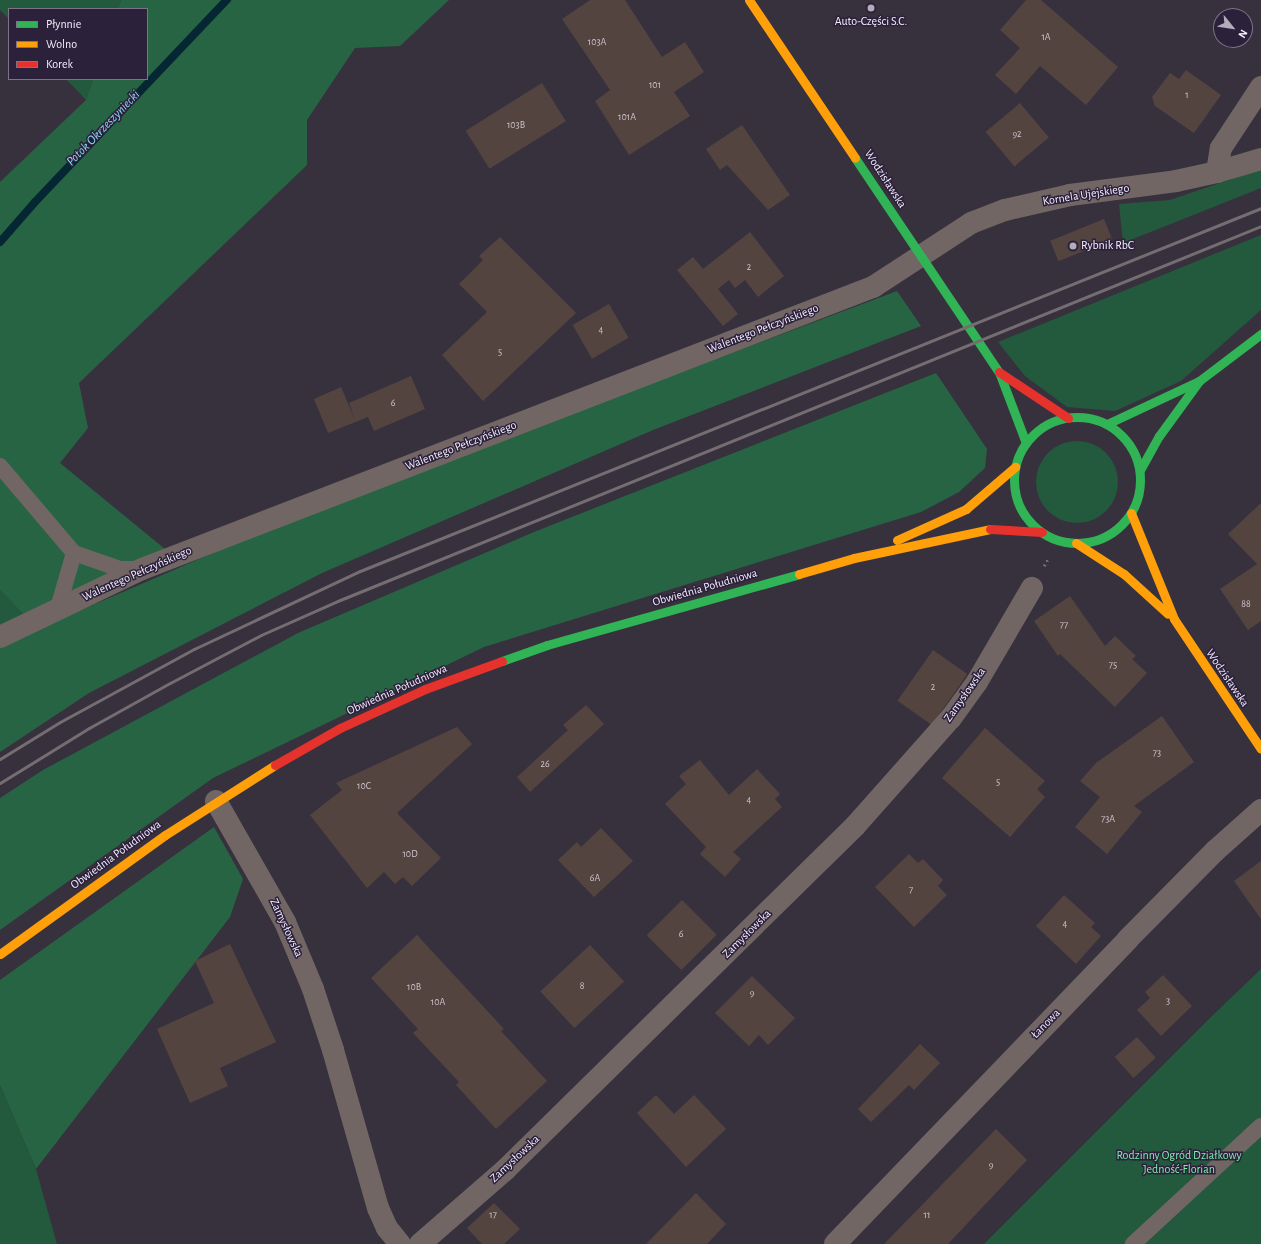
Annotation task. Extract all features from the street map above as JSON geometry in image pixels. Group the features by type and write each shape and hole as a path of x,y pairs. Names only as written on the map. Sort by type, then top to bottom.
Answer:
{"main road":[{"name":"Wodzisławska","path":"749,0 999,372 1026,443"},
{"path":"1107,424 1199,381 1261,334"},
{"name":"Wodzisławska","path":"999,372 1068,418"},
{"path":"1140,470 1159,436 1199,381"},
{"path":"1068,418 1090,418 1107,424 1129,444 1140,470 1139,493 1131,513 1106,536 1076,543 1057,540 1042,532 1027,518 1017,500 1014,480 1015,467 1026,443 1046,425 1068,418"},
{"name":"Obwiednia Południowa","path":"854,558 966,509 985,495 1015,467"},
{"name":"Wodzisławska","path":"1131,513 1174,619 1261,749"},
{"name":"Obwiednia Południowa","path":"0,954 216,801 340,728 461,675 547,646 854,558 991,529 1042,532"},
{"name":"Wodzisławska","path":"1076,543 1124,574 1174,619"}],"street":[{"path":"1217,172 1221,148 1261,87"},
{"name":"Kornela Ujejskiego","path":"921,256 970,223 1005,210 1070,195 1138,187 1217,172 1261,159"},
{"name":"Walentego Pełczyńskiego","path":"0,636 142,569 872,287 921,256"},
{"name":"Zamysłowska","path":"420,1244 505,1170 855,826 951,718 977,682 1032,588"},
{"name":"Zamysłowska","path":"216,801 286,922 333,1050 378,1208 387,1228 400,1244"},
{"name":"Łanowa","path":"836,1244 1128,939 1216,851 1261,810"}],"lane":[{"path":"0,466 74,553 120,569 142,569"},
{"path":"58,608 74,553"},
{"path":"1133,1244 1187,1192 1261,1126"}],"path":[{"path":"1047,561 1049,557"}],"green space":[{"path":"0,0 121,0 118,8 8,8 8,18 0,10"},
{"path":"121,0 449,0 400,46 355,48 307,120 307,165 79,383 88,428 60,463 165,549 23,614 0,590 0,182 86,100 93,80 148,80 148,8 118,8"},
{"path":"67,80 93,80 86,100"},
{"path":"1261,169 1261,188 1123,243 1119,204 1170,200"},
{"path":"1261,235 1261,310 1181,381 1115,411 1067,407 1025,376 998,342"},
{"path":"897,291 921,326 653,430 322,573 89,693 0,752 0,645 299,516"},
{"path":"936,373 987,449 985,468 959,492 921,512 484,647 213,778 0,930 0,798 43,770 298,633 534,532"},
{"path":"1077,441 1093,444 1106,453 1115,466 1118,482 1115,498 1106,511 1093,520 1077,523 1061,520 1048,511 1039,498 1036,482 1039,466 1048,453 1061,444"},
{"path":"0,590 23,614 0,626"},
{"path":"214,827 243,879 230,917 36,1169 0,1085 0,980"},
{"name":"Rodzinny Ogród Działkowy Jedność-Florian","path":"1261,969 1261,1244 984,1244 1213,1015"},
{"path":"0,1085 36,1169 57,1244 0,1244"}],"building":[{"path":"590,0 625,0 662,57 685,42 704,72 674,92 690,116 629,155 595,101 610,90 562,19"},
{"path":"1026,0 1041,0 1118,67 1086,105 1040,66 1016,94 995,75 1020,48 1000,30"},
{"path":"1186,70 1221,95 1194,133 1155,106 1152,97 1170,73 1179,79"},
{"path":"542,83 566,121 490,169 466,131"},
{"path":"1020,103 1049,137 1014,166 986,132"},
{"path":"742,125 790,195 768,210 727,165 720,170 706,149"},
{"name":"Rybnik RbC","path":"1104,219 1112,239 1058,261 1050,241"},
{"path":"750,232 784,276 758,297 745,280 735,288 729,280 718,289 738,314 723,326 677,270 693,257 703,269"},
{"path":"500,237 576,313 483,401 442,355 487,312 459,284 483,260 479,256"},
{"path":"609,304 628,338 592,359 573,325"},
{"path":"411,376 425,409 374,431 368,417 328,433 314,399 341,387 355,420 349,403"},
{"path":"1261,503 1261,621 1248,630 1220,589 1257,564 1228,534"},
{"path":"1070,596 1105,646 1115,636 1136,656 1132,659 1147,673 1115,707 1060,654 1058,656 1034,621"},
{"path":"933,650 967,674 932,725 897,701"},
{"path":"586,705 604,724 530,792 517,777 568,730 563,725"},
{"path":"1162,716 1194,762 1134,806 1142,812 1107,854 1075,827 1100,797 1080,781 1096,763"},
{"path":"457,727 472,744 397,813 441,858 412,886 403,877 395,884 384,872 367,888 310,815 342,790 336,783"},
{"path":"985,728 1045,781 1037,789 1045,797 1010,837 942,778"},
{"path":"700,760 729,795 757,769 780,794 775,799 782,807 733,852 741,859 725,877 700,854 706,847 665,804 686,784 679,776"},
{"path":"601,828 633,861 594,897 558,860 577,842 581,847"},
{"path":"909,854 918,863 923,859 943,880 938,886 947,895 914,927 875,887"},
{"path":"1261,861 1261,919 1234,881"},
{"path":"1064,895 1095,923 1091,927 1101,936 1076,964 1036,926"},
{"path":"682,900 717,935 681,970 647,935"},
{"path":"417,935 504,1029 501,1031 547,1081 496,1129 456,1085 459,1082 413,1033 418,1029 371,978"},
{"path":"230,944 276,1042 220,1068 228,1086 190,1103 157,1029 214,1003 195,961"},
{"path":"590,945 624,982 574,1028 540,991"},
{"path":"1163,975 1192,1006 1161,1036 1137,1010 1150,998 1145,992"},
{"path":"752,976 795,1018 768,1045 759,1035 749,1046 715,1013"},
{"path":"1137,1037 1156,1058 1133,1078 1115,1057"},
{"path":"920,1044 940,1063 914,1090 909,1085 871,1122 858,1109"},
{"path":"656,1095 674,1114 694,1095 726,1129 686,1167 637,1113"},
{"path":"996,1129 1027,1160 948,1244 884,1244"},
{"path":"696,1193 726,1224 707,1244 646,1244"},
{"path":"494,1203 520,1229 504,1244 482,1244 467,1228"}],"waterway":[{"name":"Potok Okrzeszyniecki","path":"0,242 35,202 227,0"}],"railway":[{"path":"0,759 60,722 194,649 360,571 1261,208"},
{"path":"0,783 89,728 170,683 261,635 340,600 1261,226"}],"traffic: fast":[{"path":"855,158 999,372 1026,443"},
{"path":"1107,424 1199,381 1261,334"},
{"path":"1140,470 1159,436 1199,381"},
{"path":"1083,417 1107,424 1122,435 1133,450 1139,468 1140,480 1139,492 1133,510 1122,525 1107,536 1089,542 1071,543 1047,536 1032,525 1021,510 1015,492 1014,474 1021,450 1032,435 1047,424 1065,418 1083,417"},
{"path":"502,661 547,645 799,574"}],"traffic: slow":[{"path":"749,0 855,158"},
{"path":"897,540 966,509 1015,467"},
{"path":"1131,513 1174,619 1261,749"},
{"path":"799,574 854,558 990,529"},
{"path":"1076,543 1124,574 1168,614"},
{"path":"0,954 165,835 275,765"}],"traffic: jam":[{"path":"999,372 1068,418"},
{"path":"990,529 1042,532"},
{"path":"275,765 340,728 425,689 502,661"}],"place":[{"name":"Auto-Części S.C.","path":"871,8"},
{"name":"Rybnik RbC","path":"1073,246"}]}
